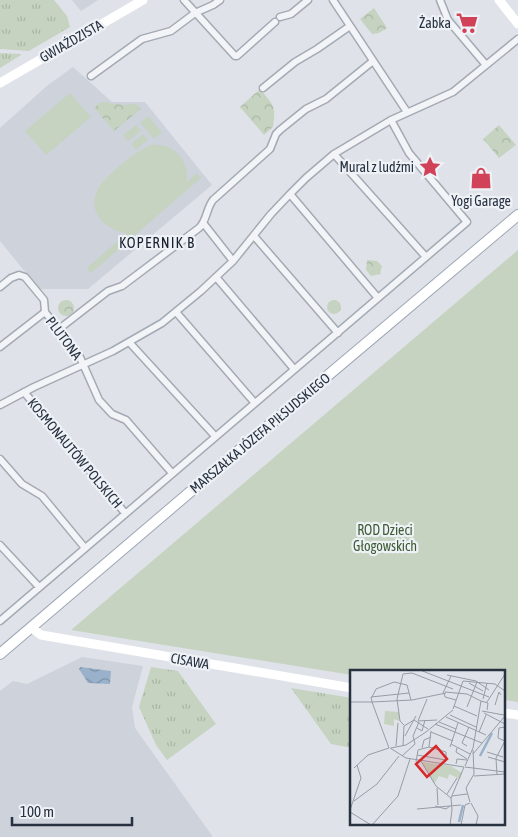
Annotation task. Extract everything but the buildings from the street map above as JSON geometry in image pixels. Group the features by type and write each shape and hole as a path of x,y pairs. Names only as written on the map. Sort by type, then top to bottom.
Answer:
{"main road":[{"name":"MARSZAŁKA JÓZEFA PIŁSUDSKIEGO","path":"1,654 518,215"}],"street":[{"name":"GWIAŹDZISTA","path":"0,82 143,0"},
{"path":"184,0 235,56 277,20 291,14 308,0"},
{"path":"91,76 142,39 171,31 195,13 220,0"},
{"path":"333,0 406,112"},
{"path":"440,0 448,20 486,65"},
{"path":"499,0 518,24"},
{"path":"263,88 295,62 350,26"},
{"name":"KOSMONAUTÓW POLSKICH","path":"0,405 129,342 162,323 233,261 290,194 334,154 390,120 453,92 518,39"},
{"path":"59,329 108,291 122,286 204,224 209,205 213,200 270,148 276,134 306,109 326,99 373,61"},
{"name":"KOSMONAUTÓW POLSKICH","path":"0,621 254,402 338,333 467,222 409,153 390,120"},
{"path":"334,154 426,257"},
{"path":"290,194 378,298"},
{"path":"204,224 233,261"},
{"path":"254,236 338,333"},
{"name":"PLUTONA","path":"0,286 19,275 25,277 44,300 45,312 75,350 83,364"},
{"path":"216,277 294,369"},
{"name":"PLUTONA","path":"0,347 45,312"},
{"path":"176,312 254,402"},
{"path":"129,342 215,436"},
{"path":"83,364 102,404 112,414 126,420 172,473"},
{"name":"KOSMONAUTÓW POLSKICH","path":"24,392 125,513"},
{"path":"0,459 22,484 42,496 85,548"},
{"path":"0,545 39,587"},
{"name":"CISAWA","path":"32,628 41,635 350,688"}],"shaded area":[{"path":"72,0 98,0 81,11"},
{"path":"73,67 112,102 145,102 212,185 88,289 39,289 0,241 0,128 48,85"},
{"path":"82,657 143,666 132,707 135,728 213,837 0,837 0,691 13,681 27,684"}],"green space":[{"path":"0,0 54,0 67,16 70,27 29,51 0,49"},
{"path":"374,8 387,28 379,33 372,34 360,19"},
{"path":"0,53 21,54 21,55 0,68"},
{"path":"260,89 274,110 273,127 264,135 240,107"},
{"path":"70,93 91,117 46,155 25,131"},
{"path":"101,102 124,105 136,104 141,109 114,131 94,108"},
{"path":"148,116 162,132 154,139 140,123"},
{"path":"136,125 141,131 128,141 123,135"},
{"path":"499,125 516,145 499,158 483,139"},
{"path":"143,134 148,140 136,150 131,144"},
{"path":"152,145 167,147 178,154 183,160 187,182 197,173 201,178 91,273 87,268 127,233 112,229 96,213 95,197 98,189 107,177 122,164 139,151"},
{"name":"ROD Dzieci Głogowskich","path":"518,250 518,702 506,700 506,670 350,670 350,675 71,630"},
{"path":"367,260 377,261 382,266 380,274 371,276 366,270"},
{"path":"63,300 69,300 74,305 72,314 63,316 58,311 58,305"},
{"path":"334,300 339,302 341,307 339,312 334,314 329,312 327,307 329,302"},
{"path":"151,667 178,671 216,724 167,760 156,745 139,707"},
{"path":"291,688 350,698 350,748 331,744"}],"water":[{"path":"80,667 111,671 110,684 88,683 79,669"}],"place":[{"name":"Żabka","path":"467,23"},
{"name":"Mural z ludźmi","path":"430,167"},
{"name":"Yogi Garage","path":"481,178"}],"district":[{"name":"KOPERNIK B","path":"157,242"}]}
